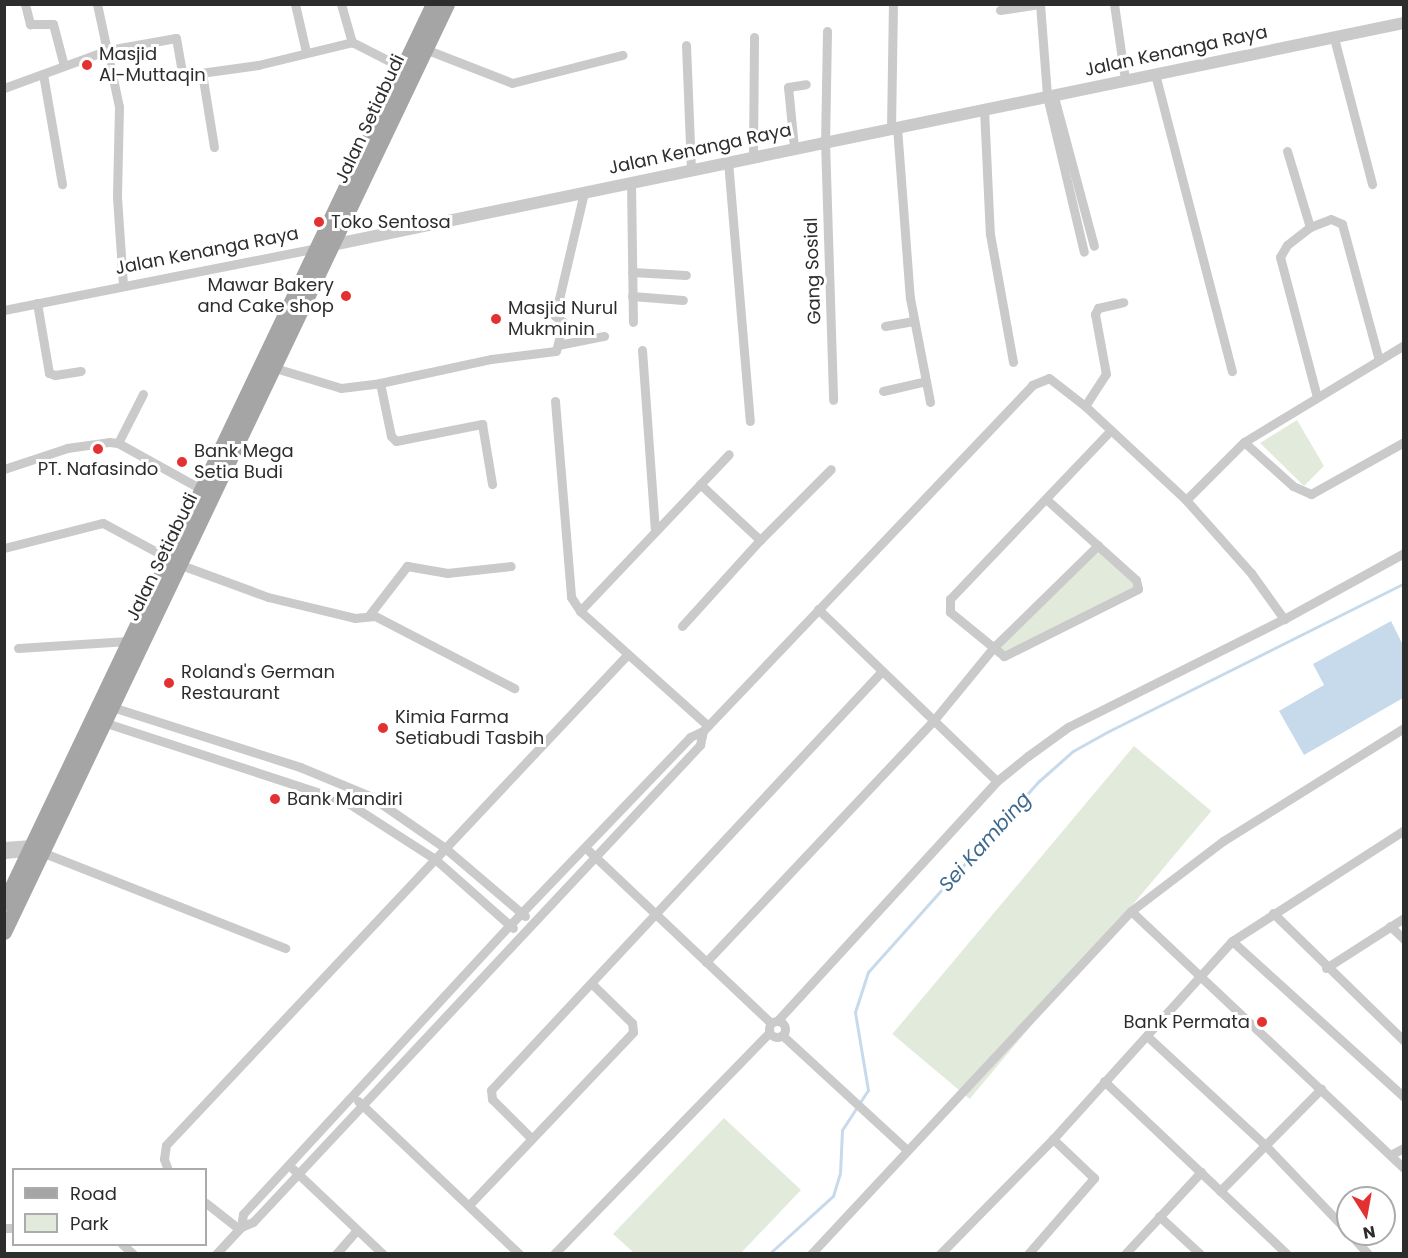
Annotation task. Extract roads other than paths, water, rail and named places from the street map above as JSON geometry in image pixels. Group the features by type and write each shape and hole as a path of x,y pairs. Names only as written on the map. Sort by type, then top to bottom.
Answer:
{"main road":[{"name":"Jalan Setiabudi","path":"4,932 104,704 128,641 175,562 201,489 434,4"},
{"name":"Jalan Setiabudi","path":"104,704 274,368 447,4"},
{"name":"Jalan Setiabudi","path":"4,903 39,851"}],"street":[{"path":"25,4 30,24 53,24 64,66"},
{"path":"98,4 121,123 117,197 123,286"},
{"path":"294,4 306,52"},
{"path":"341,4 352,42"},
{"path":"893,4 894,128 914,321 930,402"},
{"path":"1000,10 1040,4 1050,95 1084,252"},
{"path":"1114,4 1125,79"},
{"name":"Jalan Kenanga Raya","path":"4,310 333,245 753,155 1404,22"},
{"name":"Gang Sosial","path":"827,31 825,141 833,400"},
{"path":"753,155 754,37"},
{"path":"4,88 108,50 176,38 184,74 202,73 352,42 403,68"},
{"path":"1334,38 1372,184"},
{"path":"686,45 691,169"},
{"path":"425,49 512,82 622,55"},
{"path":"202,73 214,147"},
{"path":"44,74 62,184"},
{"path":"1155,74 1232,371"},
{"path":"794,147 788,87 806,84"},
{"path":"1050,95 1094,246"},
{"path":"984,109 990,234 1013,362"},
{"path":"1287,152 1310,227"},
{"path":"728,161 750,421"},
{"path":"632,182 633,322"},
{"path":"274,368 333,387 380,384 491,359 554,351 558,345 563,322 555,316 584,192"},
{"path":"1317,397 1280,257 1287,245 1310,227 1331,219 1342,224 1378,360"},
{"path":"632,272 686,275"},
{"path":"632,296 683,300"},
{"path":"1085,406 1106,374 1095,314 1098,308 1124,302"},
{"path":"37,303 49,373 56,375 81,371"},
{"path":"885,326 914,321"},
{"path":"558,345 604,336"},
{"path":"1186,501 1244,442 1404,345"},
{"path":"642,350 655,530"},
{"path":"240,1228 243,1214 521,913 690,737 705,729 1032,385 1049,378 1085,406 1186,501 1244,565 1284,619"},
{"path":"883,391 926,381"},
{"path":"380,384 391,436 396,441 482,424 492,484"},
{"path":"118,443 142,394"},
{"path":"555,401 570,593 580,611 705,729"},
{"path":"1046,499 1136,580 1138,589 1006,655 993,648 950,612 948,604 1110,430"},
{"path":"1244,442 1293,486 1311,494 1404,442"},
{"path":"4,469 67,448 118,443 201,489"},
{"path":"580,611 729,454"},
{"path":"682,626 760,540 831,469"},
{"path":"700,484 760,540"},
{"path":"4,548 99,522 175,562 268,597 356,618 370,614 407,566 447,573 511,566"},
{"path":"706,962 934,720 993,648 1098,545"},
{"path":"554,1254 773,1025 998,781 1068,727 1284,619 1404,553"},
{"path":"818,609 998,781"},
{"path":"370,614 514,688"},
{"path":"18,648 128,641"},
{"path":"167,1168 164,1159 166,1145 627,655"},
{"path":"531,1138 490,1093 592,984 654,913 882,671"},
{"path":"104,704 300,767 370,796 445,848 531,921"},
{"path":"97,720 295,782 345,801 435,859 519,934"},
{"path":"811,1254 906,1149 1131,911 1223,841 1404,728"},
{"path":"216,1254 240,1228 253,1222 531,921 700,745 705,729"},
{"path":"252,769 258,754"},
{"path":"295,782 300,767"},
{"path":"940,1254 1053,1139 1147,1036 1197,976 1232,941 1404,830"},
{"path":"4,846 39,851 285,948"},
{"path":"584,847 773,1025 785,1028 782,1035"},
{"path":"4,854 39,851"},
{"path":"1131,911 1197,976 1392,1154 1404,1168"},
{"path":"1273,913 1326,968 1404,1041"},
{"path":"1326,968 1404,918"},
{"path":"1390,926 1404,939"},
{"path":"1232,941 1404,1097"},
{"path":"470,1204 633,1032 632,1023 592,984"},
{"path":"773,1025 775,1037 782,1035"},
{"path":"782,1035 906,1149"},
{"path":"1147,1036 1265,1145 1336,1219"},
{"path":"1104,1082 1287,1254"},
{"path":"1220,1191 1321,1089"},
{"path":"351,1096 470,1204 519,1254"},
{"path":"1028,1254 1094,1178 1053,1139"},
{"path":"1392,1154 1404,1148"},
{"path":"288,1165 383,1254"},
{"path":"1125,1254 1201,1172"},
{"path":"207,1204 240,1228"},
{"path":"1160,1216 1200,1254"},
{"path":"336,1254 357,1230"}],"water":[{"path":"1391,621 1403,645 1403,698 1304,755 1279,711 1324,685 1313,664"}],"waterway":[{"name":"Sei Kambing","path":"769,1254 833,1196 840,1173 842,1130 868,1090 855,1012 868,972 1039,781 1073,751 1109,731 1404,583"}],"place":[{"name":"Masjid Al-Muttaqin","path":"87,65"},
{"name":"Toko Sentosa","path":"319,222"},
{"name":"Mawar Bakery and Cake shop","path":"346,296"},
{"name":"Masjid Nurul Mukminin","path":"496,319"},
{"name":"PT. Nafasindo","path":"98,449"},
{"name":"Bank Mega Setia Budi","path":"182,462"},
{"name":"Roland's German Restaurant","path":"169,683"},
{"name":"Kimia Farma Setiabudi Tasbih","path":"383,728"},
{"name":"Bank Mandiri","path":"275,799"},
{"name":"Bank Permata","path":"1262,1022"}]}
